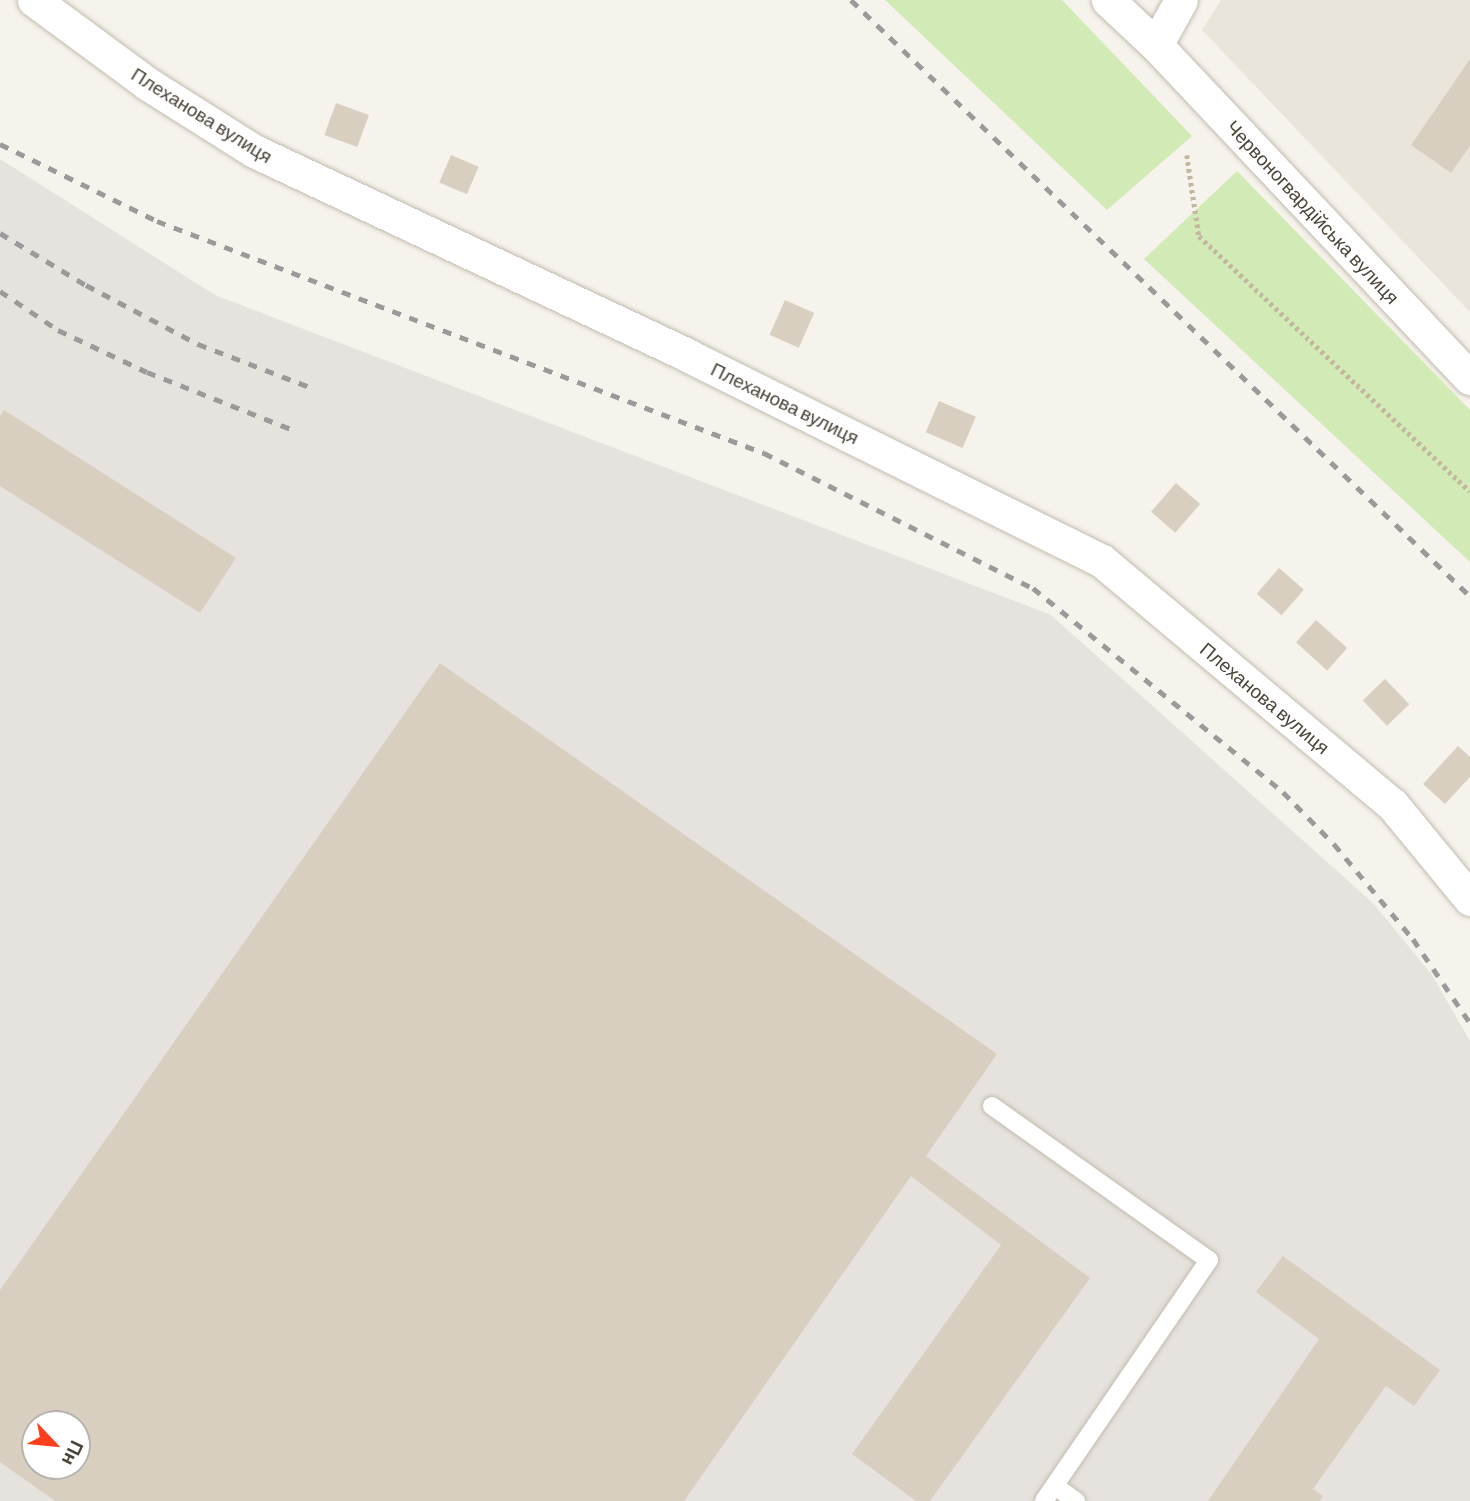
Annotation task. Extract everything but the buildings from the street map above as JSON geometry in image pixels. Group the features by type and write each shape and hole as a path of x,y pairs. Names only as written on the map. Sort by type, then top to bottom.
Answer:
{"street":[{"name":"Плеханова вулиця","path":"34,0 148,84 254,151 689,356 1101,561 1392,804 1470,899"},
{"name":"Червоногвардійська вулиця","path":"1108,0 1156,45 1470,379"},
{"path":"1156,45 1181,0"}],"lane":[{"path":"992,1106 1209,1260 1050,1493 1076,1501"}],"path":[{"path":"1187,155 1199,236 1470,491"}],"shaded area":[{"path":"1221,0 1470,0 1470,312 1202,30"},
{"path":"0,159 215,295 1051,615 1373,903 1432,975 1470,1041 1470,1501 0,1501"}],"green space":[{"path":"885,0 1062,0 1192,136 1107,210"},
{"path":"1237,171 1470,410 1470,562 1144,259"}],"railway":[{"path":"851,0 1470,596"},
{"path":"0,144 157,221 764,453 1033,588 1283,792 1334,844 1413,939 1470,1023"},
{"path":"0,233 86,285 198,344 312,388"},
{"path":"0,291 58,330 147,372 291,429"}]}
